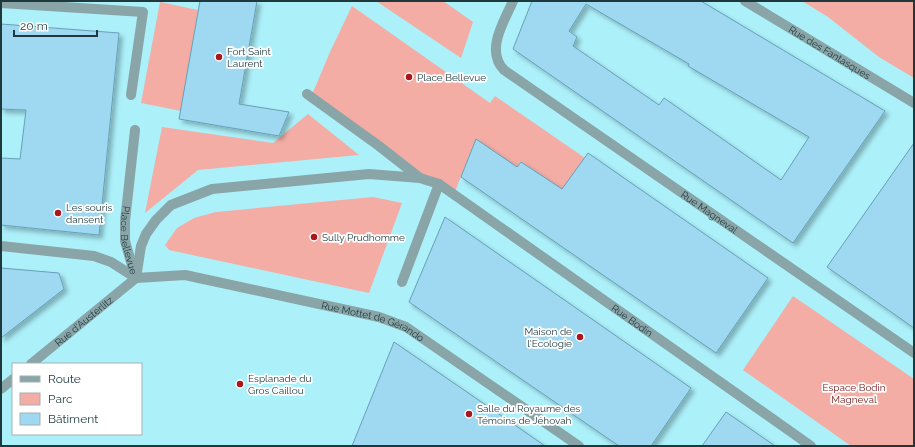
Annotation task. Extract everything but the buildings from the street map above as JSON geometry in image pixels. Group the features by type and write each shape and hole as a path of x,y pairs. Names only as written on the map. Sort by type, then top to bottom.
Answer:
{"street":[{"name":"Rue Magneval","path":"513,1 497,39 495,48 498,65 914,353"},
{"name":"Rue des Fantasques","path":"745,1 914,104"},
{"path":"1,3 143,12 131,95"},
{"name":"Place Bellevue","path":"307,94 379,146 420,178"},
{"name":"Place Bellevue","path":"135,130 125,221 125,241 136,278"},
{"name":"Place Bellevue","path":"136,278 141,246 146,234 156,220 171,205 212,189 369,174 420,178 439,184 454,194"},
{"path":"402,282 439,184"},
{"name":"Rue Bodin","path":"454,194 810,446"},
{"path":"1,246 94,256 110,262 136,278"},
{"name":"Rue Mottet de Gérando","path":"136,278 185,275 393,321 406,327 579,446"},
{"name":"Rue d'Austerlitz","path":"32,363 136,278"},
{"path":"1,389 12,380"}],"green space":[{"path":"376,1 443,1 473,22 461,58"},
{"path":"802,1 914,1 914,78 879,57 828,17"},
{"path":"160,2 198,10 181,111 141,103"},
{"path":"352,6 490,103 495,96 585,158 558,195 546,178 521,162 517,167 476,139 454,194 420,178 311,97"},
{"path":"308,114 359,155 198,170 145,213 162,127 273,143"},
{"path":"373,197 402,203 369,293 169,250 165,245 177,228 194,218 216,212"},
{"name":"Espace Bodin Magneval","path":"793,296 914,379 914,446 851,446 743,370"}],"place":[{"name":"Fort Saint Laurent","path":"219,57"},
{"name":"Place Bellevue","path":"409,77"},
{"name":"Les souris dansent","path":"58,213"},
{"name":"Sully Prudhomme","path":"314,237"},
{"name":"Maison de l'Ecologie","path":"580,337"},
{"name":"Esplanade du Gros Caillou","path":"240,384"},
{"name":"Salle du Royaume des Témoins de Jéhovah","path":"469,414"}]}
